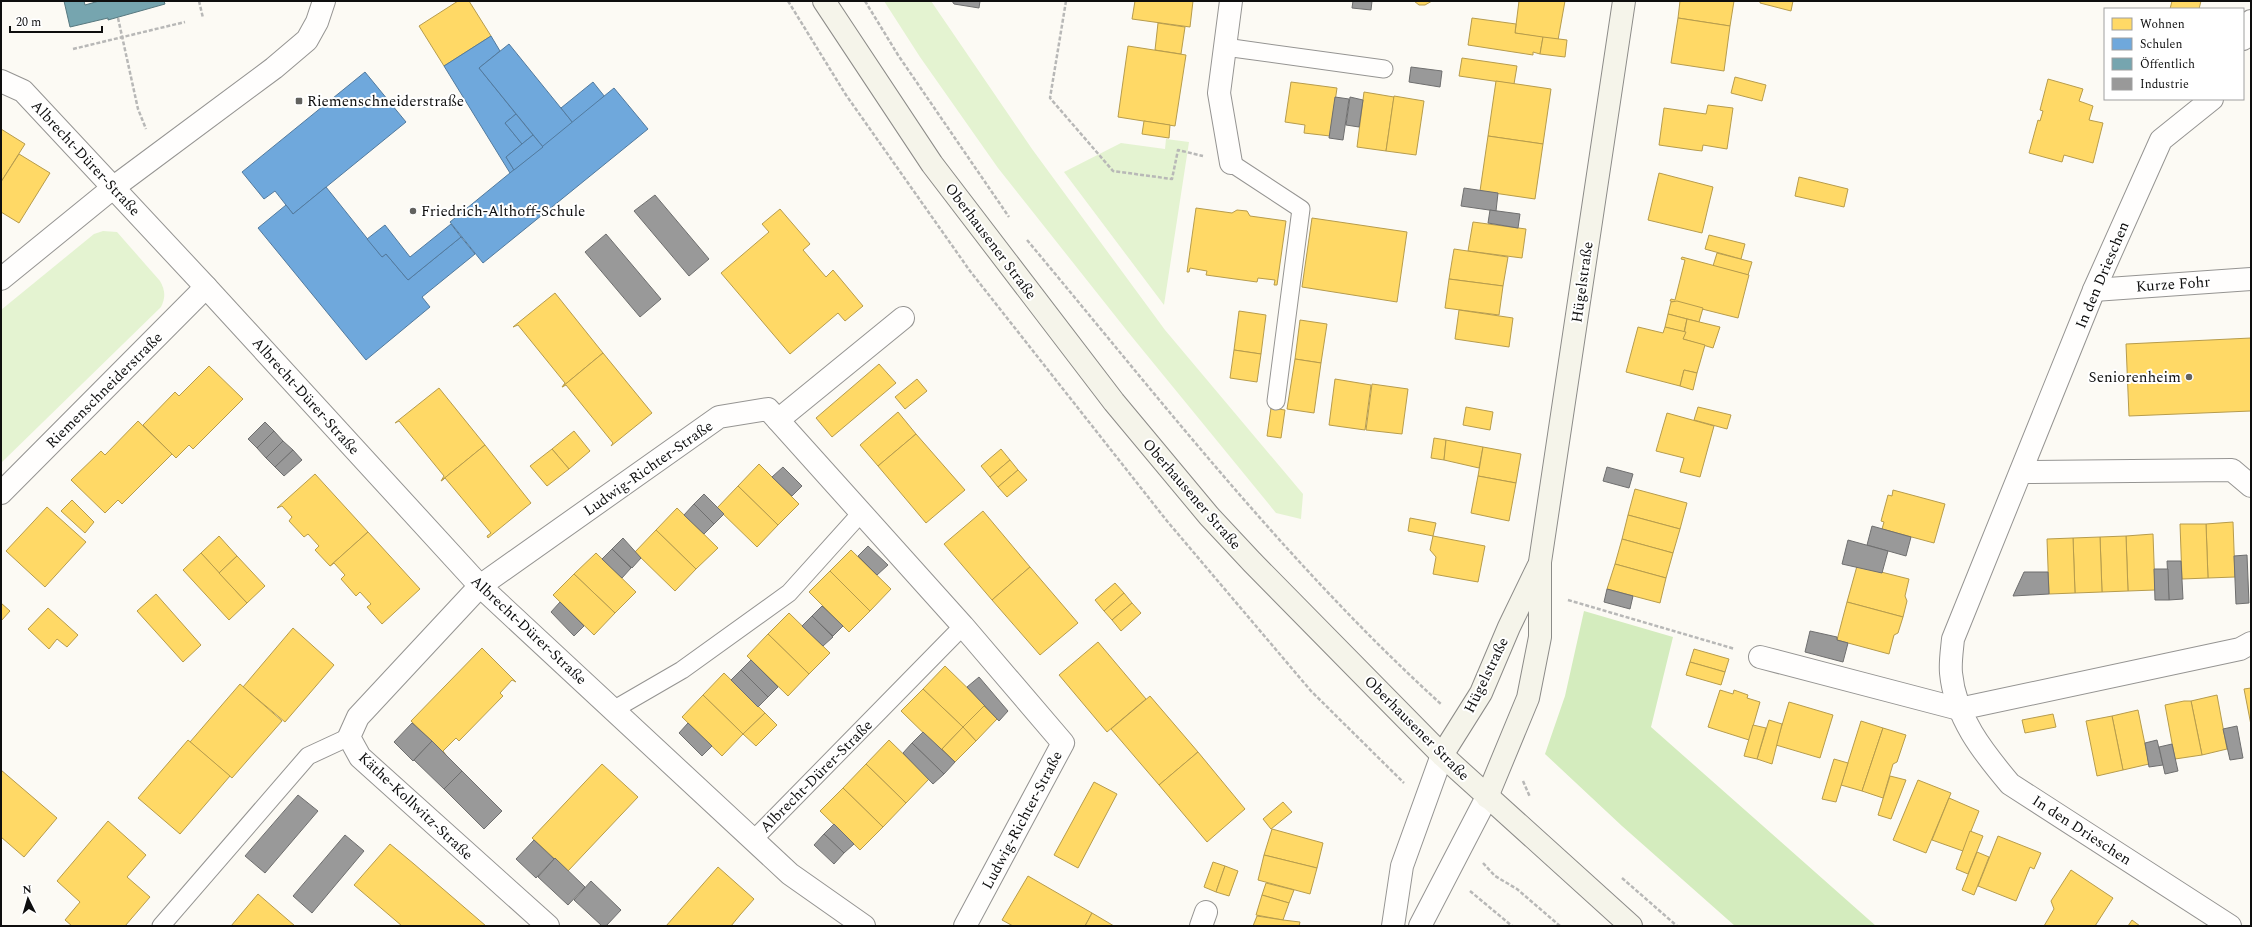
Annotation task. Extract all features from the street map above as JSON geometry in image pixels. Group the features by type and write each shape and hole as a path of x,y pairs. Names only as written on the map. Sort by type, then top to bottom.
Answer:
{"main road":[{"name":"Oberhausener Straße","path":"824,1 932,164 1114,402 1209,516 1252,562 1442,755 1631,926"},
{"name":"Hügelstraße","path":"1487,797 1528,698 1540,637 1540,562 1624,1"},
{"name":"Hügelstraße","path":"1442,755 1480,693 1540,562"}],"street":[{"path":"1,279 114,187 274,68 307,40 317,22 324,1"},
{"path":"1230,163 1219,93 1231,1"},
{"path":"2244,37 2251,21"},
{"name":"Albrecht-Dürer-Straße","path":"1,81 23,91 114,187 480,586 790,874 864,926"},
{"name":"In den Drieschen","path":"2211,100 2161,140 2094,290 1953,639 1951,673 1959,708 1983,752 2010,784 2230,926"},
{"name":"Kurze Fohr","path":"2094,290 2251,279"},
{"name":"Riemenschneiderstraße","path":"1,493 206,287"},
{"path":"778,420 903,318"},
{"name":"Ludwig-Richter-Straße","path":"480,586 719,417 768,409 963,626 1063,743 965,926"},
{"path":"2021,472 2232,470 2251,486"},
{"name":"Käthe-Kollwitz-Straße","path":"480,586 358,717 349,737 360,757 548,926"},
{"path":"1760,657 1959,708 2240,650 2251,643"},
{"name":"Hügelstraße","path":"1393,926 1402,866 1442,755"},
{"name":"Hügelstraße","path":"1420,926 1487,797"}],"lane":[{"path":"1225,47 1384,69"},
{"path":"1230,163 1300,209 1276,401"},
{"path":"613,710 682,670 789,593 861,513"},
{"name":"Albrecht-Dürer-Straße","path":"753,840 963,626"},
{"path":"161,926 308,756 349,737"}],"path":[{"path":"199,1 204,18"},
{"path":"865,1 898,55 1012,221"},
{"path":"1066,1 1050,98 1113,171 1172,179 1178,150 1230,163"},
{"path":"118,18 138,109 156,156"},
{"path":"73,49 185,22"},
{"path":"1022,234 1276,537 1397,664 1462,723"},
{"path":"1540,592 1760,657"},
{"path":"1502,762 1522,779 1530,797 1536,803"},
{"path":"1464,842 1495,876 1516,889 1560,926"},
{"path":"1448,873 1512,926"},
{"path":"1617,874 1677,926"}],"green space":[{"path":"884,1 931,1 1032,149 1165,330 1303,494 1301,519 1276,513 1128,332 998,168 920,57"},
{"path":"1166,139 1189,142 1164,305 1064,172 1121,143 1165,149"},
{"path":"103,231 117,232 160,281 164,294 163,303 161,307 1,463 1,310 94,234"},
{"path":"1584,611 1673,637 1651,727 1876,926 1735,926 1622,826 1545,754 1565,696"}],"building: Wohnen":[{"path":"458,1 469,1 491,36 444,66 419,26"},
{"path":"1135,1 1193,1 1190,27 1132,19"},
{"path":"1414,1 1432,1 1425,5 1419,5"},
{"path":"1519,1 1565,1 1558,40 1515,33"},
{"path":"1680,1 1734,1 1730,26 1678,18"},
{"path":"1760,1 1793,1 1791,11 1760,3"},
{"path":"2172,1 2201,1 2199,8 2170,8"},
{"path":"1472,18 1516,24 1515,33 1543,37 1540,54 1533,52 1533,55 1468,45"},
{"path":"1678,18 1730,26 1724,71 1671,63"},
{"path":"1158,23 1185,27 1181,54 1155,50"},
{"path":"1543,37 1567,40 1565,57 1540,54"},
{"path":"1128,46 1186,55 1175,126 1118,117"},
{"path":"1462,58 1517,66 1514,84 1459,76"},
{"path":"1735,77 1766,85 1762,101 1731,93"},
{"path":"2048,79 2083,89 2079,101 2093,106 2089,120 2103,123 2093,163 2064,155 2062,162 2029,153 2038,120 2040,121 2043,111 2040,110"},
{"path":"1496,81 1551,89 1543,144 1488,136"},
{"path":"1291,82 1337,88 1330,136 1304,133 1305,125 1285,122"},
{"path":"1364,92 1394,97 1386,151 1357,147"},
{"path":"1394,96 1424,101 1416,155 1386,151"},
{"path":"1708,105 1733,108 1727,149 1703,145 1702,151 1659,145 1664,108 1706,114"},
{"path":"1144,121 1170,125 1169,138 1142,134"},
{"path":"1,129 25,144 1,182"},
{"path":"1488,136 1543,144 1535,199 1480,191"},
{"path":"19,154 50,173 19,223 1,212 1,182"},
{"path":"1659,173 1713,187 1702,233 1648,220"},
{"path":"1799,177 1848,189 1844,207 1795,196"},
{"path":"1196,208 1232,213 1237,210 1247,211 1250,216 1286,221 1277,285 1274,285 1275,280 1258,278 1257,282 1206,275 1207,271 1190,268 1189,272 1187,272"},
{"path":"780,209 810,244 803,250 826,277 833,270 863,306 845,321 838,313 790,354 721,273 769,232 762,224"},
{"path":"1312,218 1407,232 1397,302 1302,287"},
{"path":"1473,222 1526,229 1522,258 1468,251"},
{"path":"1709,235 1745,244 1741,259 1705,249"},
{"path":"1454,249 1508,257 1503,286 1449,279"},
{"path":"1717,253 1752,262 1748,275 1713,266"},
{"path":"1682,257 1749,275 1738,318 1670,301 1671,299 1675,300 1685,260 1681,259"},
{"path":"1449,279 1503,286 1499,315 1445,308"},
{"path":"555,293 603,353 562,387 565,383 518,325 513,327"},
{"path":"1677,301 1703,308 1699,322 1668,314 1671,302"},
{"path":"1459,310 1513,318 1509,347 1455,339"},
{"path":"1239,311 1266,315 1261,354 1234,350"},
{"path":"1668,314 1687,319 1684,332 1665,327"},
{"path":"1687,319 1720,327 1713,348 1683,339"},
{"path":"1300,320 1327,324 1321,363 1295,359"},
{"path":"1638,327 1663,333 1665,327 1686,332 1683,339 1705,345 1697,373 1684,370 1680,386 1626,372"},
{"name":"Seniorenheim","path":"2251,338 2251,411 2129,416 2126,344"},
{"path":"1234,350 1261,354 1257,382 1230,378"},
{"path":"603,353 652,413 611,446 613,443 566,385 562,387"},
{"path":"1295,359 1321,363 1314,413 1287,409"},
{"path":"879,364 896,383 832,437 816,418"},
{"path":"209,366 243,399 193,449 189,445 176,458 143,425 175,392 179,396"},
{"path":"1684,370 1697,373 1693,390 1680,386"},
{"path":"917,379 927,391 905,409 895,397"},
{"path":"1335,379 1371,385 1365,430 1329,425"},
{"path":"1372,384 1408,389 1402,434 1366,430"},
{"path":"439,388 485,445 441,481 444,476 399,421 395,423"},
{"path":"1466,407 1493,412 1490,430 1463,425"},
{"path":"1698,407 1731,415 1727,429 1694,420"},
{"path":"1271,408 1285,410 1281,438 1267,436"},
{"path":"898,412 916,434 878,466 860,445"},
{"path":"1667,413 1714,426 1700,477 1680,472 1684,458 1656,451"},
{"path":"138,421 172,454 122,504 118,500 105,513 71,480 101,451 105,455"},
{"path":"574,431 590,451 569,469 552,449"},
{"path":"916,434 965,490 926,523 878,466"},
{"path":"1434,438 1446,440 1444,460 1431,458"},
{"path":"1446,440 1483,447 1479,468 1444,460"},
{"path":"485,445 531,503 488,538 487,536 491,533 445,478 441,481"},
{"path":"1483,447 1521,454 1516,483 1478,476"},
{"path":"552,449 569,469 547,486 530,466"},
{"path":"1001,449 1010,460 990,477 981,466"},
{"path":"1010,460 1018,470 998,487 990,477"},
{"path":"759,464 799,504 778,525 738,486"},
{"path":"1018,470 1027,480 1007,497 998,487"},
{"path":"315,474 368,532 330,566 315,550 319,546 308,534 304,537 289,521 292,517 282,506 277,508"},
{"path":"1478,476 1516,483 1509,521 1471,513"},
{"path":"738,486 778,525 757,547 717,508"},
{"path":"1635,489 1687,503 1680,529 1628,515"},
{"path":"1893,490 1945,504 1934,543 1882,529 1884,522 1881,521 1888,495 1892,496"},
{"path":"72,500 94,522 85,533 61,511"},
{"path":"47,507 86,542 45,587 6,551"},
{"path":"677,508 718,548 696,569 656,530"},
{"path":"983,511 1030,567 992,600 944,544"},
{"path":"1628,515 1680,529 1673,553 1622,539"},
{"path":"1410,518 1436,523 1433,536 1408,531"},
{"path":"2233,522 2235,577 2208,578 2206,524"},
{"path":"2180,524 2206,524 2208,578 2182,579"},
{"path":"656,530 696,569 675,591 635,552"},
{"path":"368,532 420,589 382,624 367,607 371,604 360,592 356,596 341,579 345,575 334,563 330,566"},
{"path":"2153,534 2155,590 2128,591 2126,536"},
{"path":"219,536 237,556 219,573 201,553"},
{"path":"1433,536 1485,546 1478,582 1433,574 1436,557 1430,550"},
{"path":"2126,536 2128,591 2102,592 2100,537"},
{"path":"2100,537 2102,592 2075,593 2073,538"},
{"path":"2073,538 2075,593 2049,594 2047,539"},
{"path":"1622,539 1673,553 1666,578 1615,564"},
{"path":"851,550 891,589 870,611 830,571"},
{"path":"201,553 247,603 229,620 183,570"},
{"path":"596,553 636,592 615,613 574,574"},
{"path":"237,556 265,586 247,603 219,573"},
{"path":"1615,564 1666,578 1660,603 1607,589"},
{"path":"1857,566 1909,579 1905,596 1907,601 1903,617 1847,602"},
{"path":"1030,567 1078,623 1040,655 992,600"},
{"path":"830,571 870,611 849,632 809,592"},
{"path":"574,574 615,613 594,635 553,595"},
{"path":"1115,583 1124,593 1104,611 1095,600"},
{"path":"1124,593 1132,603 1112,620 1104,611"},
{"path":"156,594 201,645 183,662 137,611"},
{"path":"1847,602 1903,617 1898,633 1894,635 1889,654 1837,640"},
{"path":"1,603 10,611 1,621"},
{"path":"1132,603 1141,613 1121,631 1112,620"},
{"path":"48,608 78,635 67,647 57,639 49,649 28,629"},
{"path":"789,613 830,653 809,674 768,634"},
{"path":"293,628 334,665 285,722 243,687"},
{"path":"768,634 809,674 788,696 747,656"},
{"path":"1098,642 1146,699 1107,732 1059,675"},
{"path":"482,648 516,682 512,680 500,693 503,696 459,741 456,738 443,751 446,755 411,721"},
{"path":"1694,649 1729,659 1725,672 1690,662"},
{"path":"1690,662 1725,672 1721,685 1686,675"},
{"path":"945,666 985,705 963,727 923,689"},
{"path":"724,673 765,713 743,734 703,695"},
{"path":"240,684 282,721 232,778 190,742"},
{"path":"2251,688 2251,725 2244,689"},
{"path":"923,689 963,727 941,750 901,711"},
{"path":"1720,690 1733,694 1734,690 1748,695 1747,698 1760,702 1749,740 1708,727"},
{"path":"703,695 743,734 722,756 682,717"},
{"path":"2217,695 2227,749 2202,755 2191,701"},
{"path":"1150,696 1198,752 1159,785 1111,729"},
{"path":"2191,701 2202,755 2175,759 2165,705"},
{"path":"1789,702 1833,715 1820,758 1776,745"},
{"path":"984,706 997,719 976,741 963,727"},
{"path":"2138,710 2149,764 2123,770 2112,716"},
{"path":"765,713 777,725 756,746 743,734"},
{"path":"2053,714 2056,727 2025,733 2022,720"},
{"path":"2112,716 2123,770 2097,776 2086,721"},
{"path":"1769,720 1782,724 1772,764 1757,759"},
{"path":"1861,721 1883,728 1862,791 1841,785"},
{"path":"1753,725 1766,728 1757,759 1744,756"},
{"path":"963,727 976,741 955,762 942,749"},
{"path":"1883,728 1906,735 1897,762 1893,764 1883,798 1862,791"},
{"path":"188,740 230,776 180,834 138,798"},
{"path":"889,740 929,779 906,803 866,764"},
{"path":"1198,752 1245,809 1207,842 1159,785"},
{"path":"1834,759 1848,763 1836,802 1822,799"},
{"path":"602,764 638,797 568,871 532,838"},
{"path":"866,764 906,803 883,827 843,788"},
{"path":"1,770 57,818 24,857 1,837"},
{"path":"1890,776 1906,780 1891,819 1878,815"},
{"path":"1918,780 1951,793 1926,853 1893,840"},
{"path":"1094,782 1117,794 1078,868 1054,855"},
{"path":"843,788 883,827 860,850 820,811"},
{"path":"1949,798 1979,811 1963,851 1932,840"},
{"path":"1283,802 1292,812 1271,829 1263,819"},
{"path":"108,821 146,855 127,877 150,897 125,926 72,926 65,920 80,902 57,881"},
{"path":"1272,829 1323,843 1317,868 1264,855"},
{"path":"1970,831 1983,836 1968,874 1956,869"},
{"path":"1998,836 2041,853 2034,869 2030,867 2016,901 1978,886"},
{"path":"390,844 486,926 402,926 354,885"},
{"path":"1977,852 1989,857 1974,895 1962,890"},
{"path":"1264,855 1317,868 1310,894 1258,880"},
{"path":"1213,862 1225,866 1216,892 1204,887"},
{"path":"1225,866 1238,871 1229,896 1216,892"},
{"path":"718,867 754,899 731,926 666,926"},
{"path":"2071,870 2113,898 2095,926 2044,926 2054,909 2051,901"},
{"path":"1028,876 1092,913 1085,926 1013,926 1002,920"},
{"path":"1266,883 1294,890 1289,903 1262,895"},
{"path":"258,894 295,926 231,926"},
{"path":"1262,895 1289,903 1283,920 1256,915"},
{"path":"1092,913 1114,926 1085,926"},
{"path":"1257,916 1300,922 1299,926 1253,926"},
{"path":"2132,920 2140,926 2128,926"}],"building: Schulen":[{"path":"491,36 500,51 479,68 516,114 505,123 522,144 506,157 514,170 510,173 444,66"},
{"path":"509,44 573,123 543,147 479,68"},
{"path":"365,72 406,122 293,214 275,191 264,199 242,172"},
{"path":"593,82 605,97 573,123 561,108"},
{"path":"614,88 648,129 483,263 450,222"},
{"path":"516,114 533,135 522,144 505,123"},
{"path":"533,135 543,147 514,170 506,157"},
{"path":"326,187 382,257 386,254 408,280 461,237 475,254 422,297 430,307 366,360 258,228 286,205 293,214"},
{"path":"451,224 461,237 408,280 386,254 382,257 367,239 385,225 410,257"}],"building: Öffentlich":[{"path":"64,1 84,1 85,5 99,1 164,1 165,4 108,20 108,18 70,27"}],"building: Industrie":[{"path":"952,1 980,1 979,8 954,4"},
{"path":"1353,1 1372,1 1371,10 1352,8"},
{"path":"1411,67 1442,71 1440,87 1409,82"},
{"path":"1335,97 1349,99 1343,140 1329,138"},
{"path":"1350,97 1363,100 1359,127 1346,125"},
{"path":"1464,188 1498,193 1496,211 1461,206"},
{"path":"655,195 709,259 689,276 634,211"},
{"path":"1490,210 1520,214 1518,228 1488,223"},
{"path":"606,234 661,299 640,317 585,252"},
{"path":"265,422 274,431 257,448 248,439"},
{"path":"274,431 283,441 266,458 257,448"},
{"path":"283,441 293,450 275,467 266,458"},
{"path":"293,450 302,460 284,476 275,467"},
{"path":"783,467 802,486 792,496 772,477"},
{"path":"1607,467 1633,474 1629,488 1603,481"},
{"path":"704,494 724,514 714,524 694,504"},
{"path":"694,504 714,524 704,534 684,515"},
{"path":"1872,526 1911,537 1906,556 1867,545"},
{"path":"623,538 641,558 632,568 612,549"},
{"path":"1848,540 1888,551 1882,573 1842,564"},
{"path":"868,546 888,565 877,575 858,556"},
{"path":"612,549 631,568 622,578 602,559"},
{"path":"2247,555 2249,603 2236,604 2234,556"},
{"path":"2167,561 2181,561 2183,599 2169,600"},
{"path":"2154,569 2168,569 2169,600 2155,600"},
{"path":"2024,572 2048,572 2049,594 2013,596"},
{"path":"1607,589 1633,596 1630,609 1604,602"},
{"path":"560,602 584,626 574,636 551,612"},
{"path":"822,606 843,626 833,636 812,616"},
{"path":"812,616 833,637 823,646 802,626"},
{"path":"1810,631 1837,637 1837,640 1848,643 1843,662 1805,652"},
{"path":"751,660 778,687 768,697 741,670"},
{"path":"741,670 768,697 758,707 731,680"},
{"path":"979,677 1008,711 999,721 967,687"},
{"path":"412,723 432,741 413,761 394,742"},
{"path":"688,723 712,746 702,756 679,733"},
{"path":"2237,726 2243,758 2230,760 2223,729"},
{"path":"923,732 955,762 944,774 912,743"},
{"path":"2157,740 2163,765 2149,767 2145,743"},
{"path":"432,741 462,771 444,789 414,760"},
{"path":"912,743 944,774 933,784 903,753"},
{"path":"2172,744 2178,771 2165,774 2159,747"},
{"path":"462,771 502,811 484,829 444,789"},
{"path":"298,795 318,811 265,873 245,856"},
{"path":"834,824 854,844 844,853 824,834"},
{"path":"824,834 844,853 834,864 814,845"},
{"path":"345,835 364,851 312,913 293,896"},
{"path":"534,840 554,859 536,878 516,859"},
{"path":"555,858 585,887 568,905 538,877"},
{"path":"591,881 621,910 606,926 602,926 574,900"}],"place":[{"name":"Riemenschneiderstraße","path":"299,101"},
{"name":"Friedrich-Althoff-Schule","path":"413,211"},
{"name":"Seniorenheim","path":"2189,377"}]}
